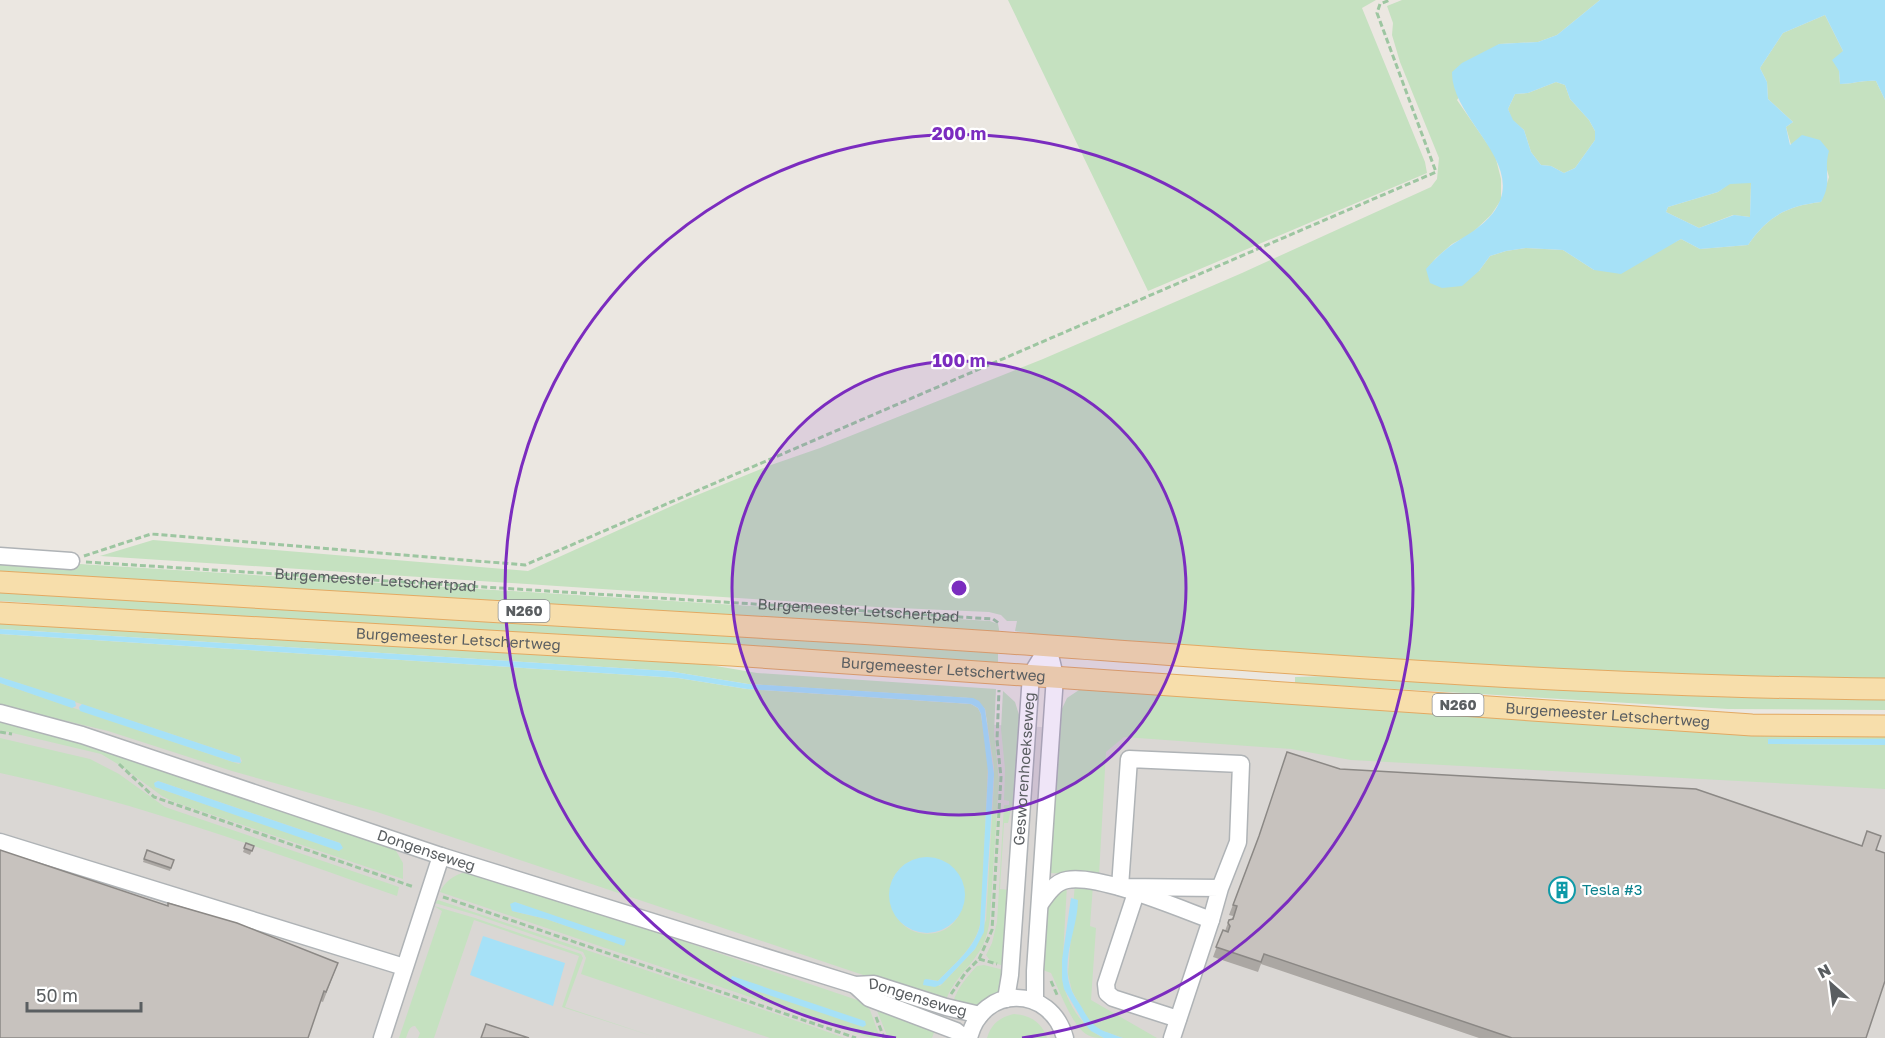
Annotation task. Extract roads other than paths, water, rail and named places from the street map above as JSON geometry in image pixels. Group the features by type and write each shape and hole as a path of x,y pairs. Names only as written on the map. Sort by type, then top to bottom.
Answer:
{"main road":[{"name":"Burgemeester Letschertweg","path":"0,582 1001,633 1048,647 1315,665 1750,688 1885,689"},
{"name":"Burgemeester Letschertweg","path":"0,613 719,654 1752,725 1885,726"}],"street":[{"path":"0,556 71,561"},
{"name":"Gesworenhoekseweg","path":"1006,999 1010,975 1031,675 1048,647"},
{"name":"Gesworenhoekseweg","path":"1035,1001 1035,971 1055,676 1048,647"},
{"name":"Dongenseweg","path":"0,713 82,735 441,856 855,985 874,984 946,1007 980,1015"},
{"path":"1172,1038 1179,1019 1220,888 1238,842 1241,764 1129,759 1128,890 1106,984 1107,993 1113,998 1179,1019"},
{"path":"0,842 404,967"},
{"path":"382,1038 441,856"},
{"path":"1040,904 1059,883 1068,880 1094,881 1128,890 1210,920"},
{"path":"1128,890 1220,888"},
{"name":"Dongenseweg","path":"855,985 869,998 956,1031 967,1038"},
{"path":"967,1038 974,1022 992,1005 1006,999 1026,998 1047,1007 1056,1017 1065,1038"}],"water":[{"path":"1600,0 1885,0 1885,100 1876,81 1840,84 1839,71 1832,60 1843,51 1825,15 1783,33 1760,68 1767,82 1768,99 1793,122 1786,127 1790,145 1802,135 1820,140 1829,151 1825,195 1821,202 1798,206 1779,214 1755,235 1748,245 1700,249 1681,239 1621,274 1594,270 1563,250 1526,248 1490,256 1479,271 1462,286 1442,288 1430,283 1426,269 1453,244 1489,218 1502,195 1502,177 1496,160 1463,107 1455,90 1452,72 1462,63 1499,44 1538,42 1557,35","holes":["1556,82 1565,85 1570,99 1589,120 1595,131 1595,140 1575,168 1564,173 1551,166 1541,165 1531,152 1524,130 1513,120 1508,109 1515,94 1528,93","1751,183 1750,217 1734,215 1699,228 1666,212 1668,207 1718,192 1730,184"]},
{"path":"0,629 668,671 748,684 973,698 979,701 985,709 994,774 984,932 975,949 942,984 935,987 923,985 926,979 938,981 957,962 974,941 980,925 988,772 981,714 978,708 971,704 747,689 678,678 0,634"},
{"path":"0,677 75,701 76,706 72,708 0,683"},
{"path":"82,704 240,757 241,763 80,711 79,707"},
{"path":"1768,739 1885,739 1885,745 1768,744"},
{"path":"158,781 340,843 343,848 339,851 155,787 154,783"},
{"path":"927,857 941,860 954,868 962,881 965,895 962,909 954,922 941,930 927,933 913,930 900,922 892,909 889,895 892,881 900,868 913,860"},
{"path":"1071,898 1078,900 1067,965 1071,989 1093,1024 1123,1038 1104,1038 1091,1031 1064,989 1062,960"},
{"path":"515,902 626,940 624,946 546,919 512,911 510,904"},
{"path":"483,936 565,963 553,1006 470,975"},
{"path":"732,976 865,1021 866,1025 863,1027 730,982"}],"place":[{"name":"Tesla #3","path":"1562,890"}]}
